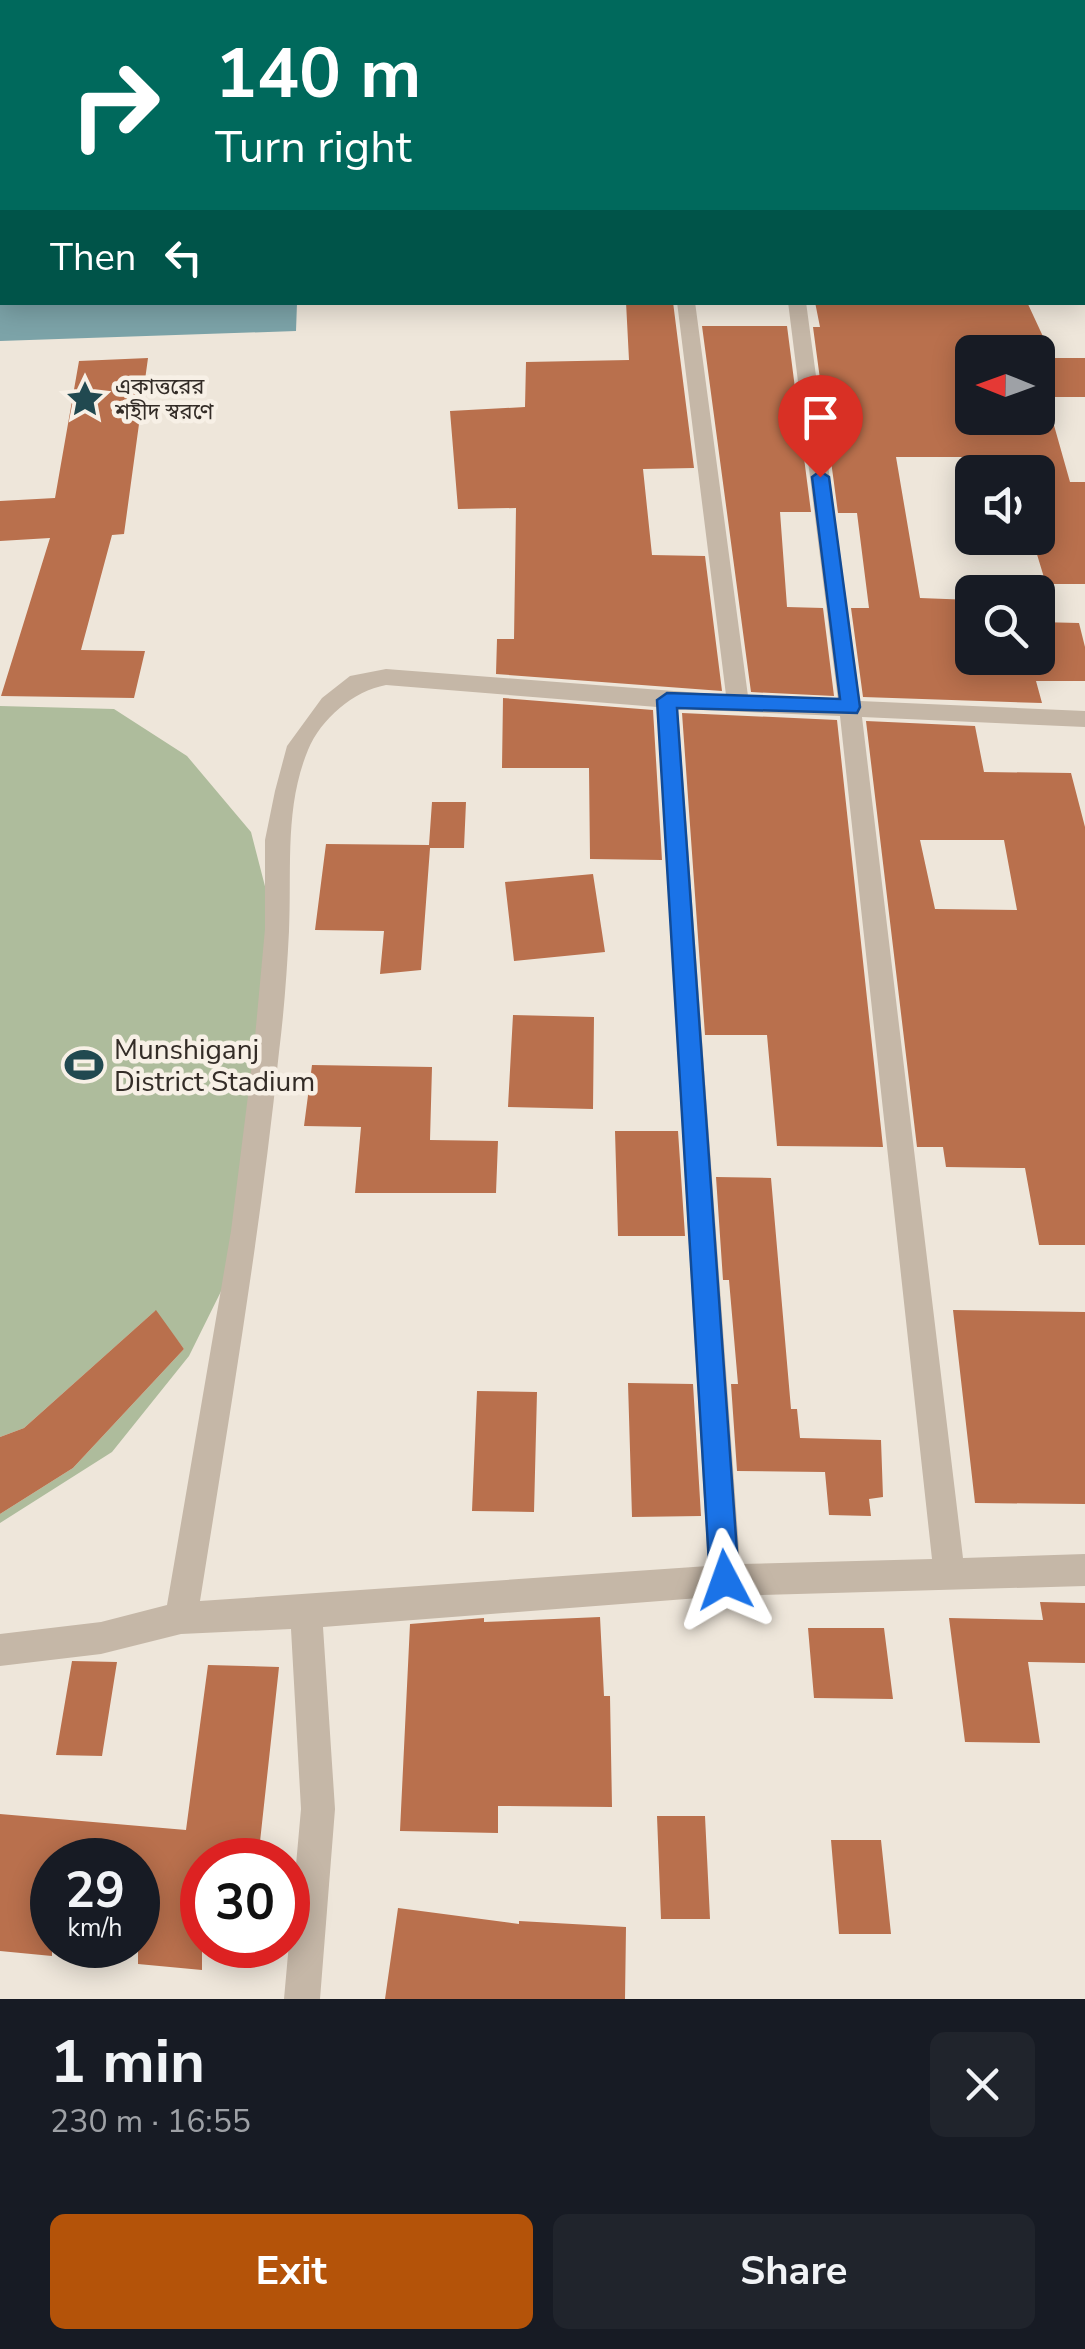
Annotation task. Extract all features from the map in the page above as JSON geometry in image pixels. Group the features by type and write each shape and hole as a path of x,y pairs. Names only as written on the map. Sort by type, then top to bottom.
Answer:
{"street":[{"path":"686,305 738,702"},
{"path":"797,305 850,707 949,1572"},
{"path":"181,1618 245,1231 274,969 278,840 298,746 330,704 358,682 386,677 667,700 1085,719"},
{"path":"667,700 725,1580"},
{"path":"0,1650 101,1638 181,1618 725,1580 1085,1570"},
{"path":"302,1999 318,1809 306,1612"}],"green space":[{"path":"0,706 114,709 187,756 251,832 275,925 239,1255 189,1356 112,1452 0,1523 0,1514 73,1468 184,1349 155,1311 24,1428 0,1437"}],"water":[{"path":"0,305 297,305 296,331 0,341"}],"building":[{"path":"626,305 673,305 694,468 643,469 652,555 705,556 722,691 496,674 497,639 514,639 516,508 458,509 450,411 525,407 526,362 629,360"},
{"path":"816,305 1028,305 1042,335 955,335 955,435 1055,435 1055,429 1070,482 1085,482 1085,584 1055,584 1055,575 1043,575 1037,555 1055,555 1055,455 896,457 920,598 955,599 955,675 1055,675 1055,622 1079,623 1085,647 1085,681 1036,681 1042,703 863,697 851,608 869,608 857,513 838,513 813,327 820,327"},
{"path":"702,326 787,326 811,512 780,512 787,607 823,608 834,696 751,692"},
{"path":"148,358 124,534 112,535 81,650 145,651 134,698 1,696 50,538 0,541 0,501 55,498 79,361"},
{"path":"1055,358 1085,358 1085,397 1055,397"},
{"path":"503,698 653,710 662,860 590,859 589,768 502,768"},
{"path":"682,713 837,720 883,1147 777,1146 767,1035 705,1035"},
{"path":"866,721 975,726 984,772 1071,773 1085,827 1085,1245 1039,1245 1025,1168 946,1167 943,1147 917,1147","holes":["920,840 1004,840 1017,910 935,909"]},
{"path":"432,802 466,802 464,848 430,848 421,970 380,974 384,931 315,930 326,844 429,845"},
{"path":"593,874 605,952 514,961 505,882"},
{"path":"513,1015 594,1017 593,1109 508,1107"},
{"path":"312,1065 432,1067 430,1140 498,1141 496,1193 355,1193 361,1127 304,1126"},
{"path":"615,1131 678,1131 685,1236 618,1236"},
{"path":"716,1177 771,1178 791,1409 797,1409 800,1438 881,1440 883,1497 869,1499 871,1516 829,1515 825,1472 737,1471 731,1384 738,1384 729,1280 723,1280"},
{"path":"156,1310 184,1349 73,1468 0,1514 0,1437 24,1428"},
{"path":"953,1310 1085,1312 1085,1504 975,1503"},
{"path":"628,1383 693,1384 701,1516 632,1517"},
{"path":"477,1391 537,1392 534,1512 472,1511"},
{"path":"1040,1602 1085,1603 1085,1663 1028,1662 1040,1743 965,1742 949,1618 1043,1620"},
{"path":"600,1617 604,1696 610,1696 612,1807 498,1806 498,1833 400,1831 410,1624 484,1618 484,1622"},
{"path":"808,1628 884,1628 893,1699 814,1698"},
{"path":"72,1661 117,1662 102,1756 56,1755"},
{"path":"208,1665 279,1667 260,1838 180,1838 180,1968 160,1966 160,1838 30,1838 30,1954 0,1951 0,1814 186,1830"},
{"path":"657,1816 705,1816 710,1919 661,1919"},
{"path":"831,1840 881,1840 891,1934 839,1934"},
{"path":"398,1908 519,1924 626,1927 625,1999 385,1999"}],"place":[{"name":"একাত্তরের শহীদ স্বরণে","path":"85,399"},
{"name":"Munshiganj District Stadium","path":"84,1065"}],"route":[{"path":"725,1580 667,700 850,707 820,477"}]}
